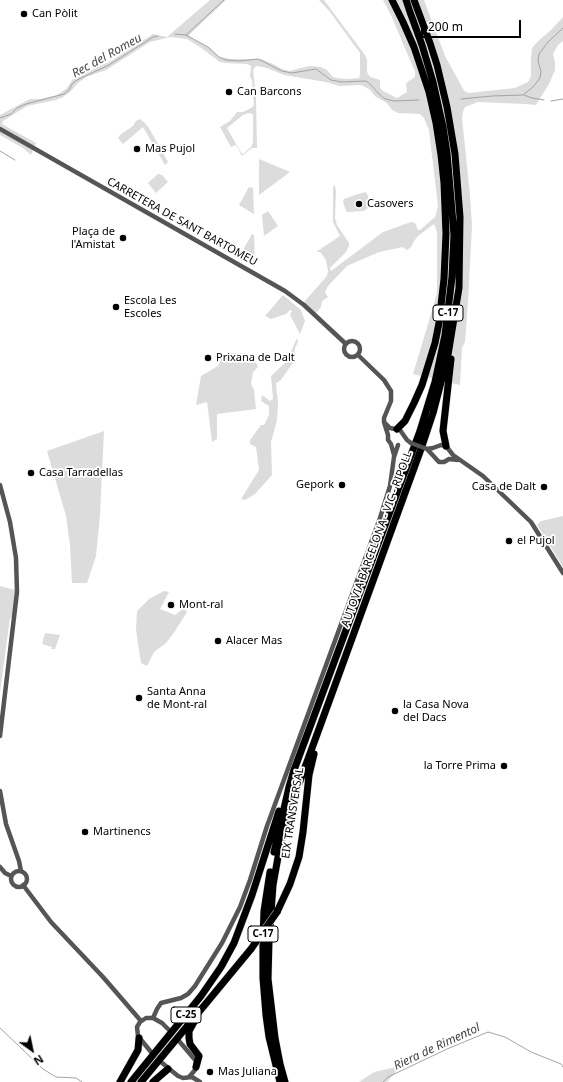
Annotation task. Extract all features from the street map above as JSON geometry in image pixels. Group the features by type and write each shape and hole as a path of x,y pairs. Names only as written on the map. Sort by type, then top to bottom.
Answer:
{"highway":[{"path":"392,0 414,47 431,100 441,155 444,183 446,234 444,279 435,343 422,385 414,403 405,421 395,429"},
{"path":"401,0 410,12"},
{"name":"AUTOVIA BARCELONA - VIC - RIPOLL","path":"280,1082 266,1015 263,978 263,940 267,885 277,834 289,787 419,435 435,382 445,335 452,277 454,235 447,153 443,127 433,82 406,0"},
{"name":"AUTOVIA BARCELONA - VIC - RIPOLL","path":"285,1082 275,1038 268,979 272,885 280,846 292,803 434,412 448,355 459,288 460,217 458,174 452,135 441,81 430,43 414,0"},
{"path":"448,355 451,358 443,431 448,448"},
{"name":"EIX TRANSVERSAL","path":"141,1082 251,949 277,912 290,884 299,857 304,832 309,775 316,744 316,736"},
{"name":"C-25","path":"131,1082 201,996 221,967 234,943 252,895 282,801 289,787"},
{"path":"196,1069 198,1056 190,1044 189,1033 192,1024 209,998"},
{"path":"120,1082 138,1050 139,1038"},
{"path":"153,1082 168,1069"}],"street":[{"name":"CARRETERA DE SANT BARTOMEU","path":"0,129 284,291 304,305 346,344"},
{"path":"352,341 358,343 360,350 358,355 352,357 348,356 344,351 346,344 352,341"},
{"path":"358,355 384,380 391,391 391,401 385,415 384,422 394,457"},
{"path":"384,422 388,427 402,432 411,443 427,449 434,454"},
{"path":"388,435 390,431 395,429"},
{"path":"153,1018 161,1003 181,998 188,994 195,986 222,943 237,913 250,880 267,826 380,518 390,486 394,457 403,441 404,436"},
{"path":"391,444 411,443"},
{"path":"427,449 441,445 448,448 453,455 483,476 531,522 563,572"},
{"path":"436,447 434,454 435,459 440,462 444,462 449,459 461,461"},
{"path":"448,448 450,455 449,459"},
{"path":"0,485 12,529 16,558 17,592 0,736"},
{"path":"0,792 6,824 21,871 26,877 26,882 19,887 11,882 11,876 15,872 21,871"},
{"path":"0,867 5,873 11,876"},
{"path":"23,885 51,922 108,982 141,1021"},
{"path":"151,1052 139,1038 137,1028 141,1021 148,1018 153,1018 162,1022 169,1030"},
{"path":"179,1041 194,1058 200,1081"},
{"path":"161,1062 179,1077 189,1077 200,1081"},
{"path":"189,1077 196,1069"}],"shaded area":[{"path":"210,0 226,0 189,35 191,38 209,47 219,57 231,59 261,59 289,71 309,66 321,67 327,70 333,77 347,79 359,78 360,53 330,12 319,0 324,0 365,55 367,60 367,72 370,77 380,80 380,88 397,98 407,92 406,83 415,77 415,72 391,15 383,0 424,0 445,56 464,91 469,93 515,88 528,82 531,76 532,48 563,17 563,41 558,45 553,54 555,70 549,84 536,105 478,102 465,107 463,112 462,118 472,226 465,342 462,348 460,385 413,374 437,294 437,232 434,224 418,236 411,247 407,250 402,247 379,252 347,266 328,286 325,292 328,297 322,301 321,307 315,314 304,302 327,276 328,271 326,260 320,252 316,252 340,236 333,222 333,187 335,185 335,218 337,225 349,243 349,246 346,252 330,268 331,271 383,232 411,222 415,223 418,230 420,230 435,217 438,206 429,130 424,118 420,114 398,113 392,110 387,103 376,97 369,89 361,85 339,86 326,82 284,75 267,68 257,66 253,70 256,97 257,148 252,148 242,156 236,145 231,147 220,127 230,121 237,112 243,112 253,107 252,80 250,77 251,66 247,64 220,62 187,39 170,37 150,42 106,70 86,77 63,97 56,100 27,106 3,121 2,124 36,143 31,155 23,148 0,135 0,115 30,99 41,99 57,95 66,89 73,79 111,61 153,34 167,37","holes":["249,113 253,114 253,143 251,147 243,154 227,128 243,115"]},
{"path":"140,119 149,128 168,162 165,165 143,127 123,144 118,138"},
{"path":"259,159 290,172 259,195"},
{"path":"158,174 162,175 168,182 156,193 148,183"},
{"path":"249,187 253,188 254,214 239,205"},
{"path":"366,192 368,196 367,209 363,211 347,212 343,201 344,199"},
{"path":"268,211 278,226 264,236 262,215"},
{"path":"252,234 254,235 255,267 239,257"},
{"path":"283,295 301,310 305,321 300,334 290,315 292,311 290,310 286,314 271,319 265,316"},
{"path":"297,338 298,342 295,348 294,361 281,380 276,383 278,403 277,420 271,442 272,475 255,494 245,500 241,499 259,470 256,447 250,444 250,440 261,425 264,425 269,415 269,406 261,401 262,395 270,401 273,399 271,376 287,361"},
{"path":"231,353 246,353 254,358 258,367 253,372 251,384 254,390 256,409 217,414 217,439 212,442 207,402 196,405 201,376 218,366 223,356"},
{"path":"104,431 100,515 96,556 87,583 72,583 70,545 66,516 47,451"},
{"path":"563,516 563,567 537,525 541,521"},
{"path":"0,586 15,590 16,592 12,617 10,618 0,692"},
{"path":"164,591 169,592 160,609 175,615 184,608 187,612 166,643 154,652 147,666 141,663 136,630 137,611 149,599"},
{"path":"45,633 60,635 55,649 51,649 52,647 42,644"},
{"path":"401,1066 387,1082 359,1082 374,1072"}],"waterway":[{"name":"Rec del Romeu","path":"186,35 224,0"},
{"path":"461,99 523,95 533,87 540,78 541,71 538,61 539,54 548,42 563,28"},
{"path":"175,34 186,35 208,47 219,57 226,60 239,61 258,59 282,71 292,73 316,69 331,80 342,82 366,81 385,99 394,101 419,100"},
{"name":"Rec del Romeu","path":"0,118 11,114 17,108 26,104 64,94 77,80 109,65 153,37 158,36"},
{"path":"524,95 544,100"},
{"path":"551,101 563,99"},
{"path":"0,151 15,160"},
{"name":"Riera de Rimentol","path":"0,1028 43,1069 56,1077 76,1078 82,1082"},
{"name":"Riera de Rimentol","path":"383,1082 388,1077 447,1049 488,1032 505,1037 531,1052 561,1064 563,1067"}],"place":[{"name":"Can Pòlit","path":"24,14"},
{"name":"Can Barcons","path":"229,92"},
{"name":"Mas Pujol","path":"137,149"},
{"name":"Casovers","path":"359,204"},
{"name":"Plaça de l'Amistat","path":"123,238"},
{"name":"Escola Les Escoles","path":"116,307"},
{"name":"Prixana de Dalt","path":"208,358"},
{"name":"Casa Tarradellas","path":"31,473"},
{"name":"Gepork","path":"342,485"},
{"name":"Casa de Dalt","path":"544,487"},
{"name":"el Pujol","path":"509,541"},
{"name":"Mont-ral","path":"171,605"},
{"name":"Alacer Mas","path":"218,641"},
{"name":"Santa Anna de Mont-ral","path":"139,698"},
{"name":"la Casa Nova del Dacs","path":"395,711"},
{"name":"la Torre Prima","path":"504,766"},
{"name":"Martinencs","path":"85,832"},
{"name":"Mas Juliana","path":"210,1072"}]}
